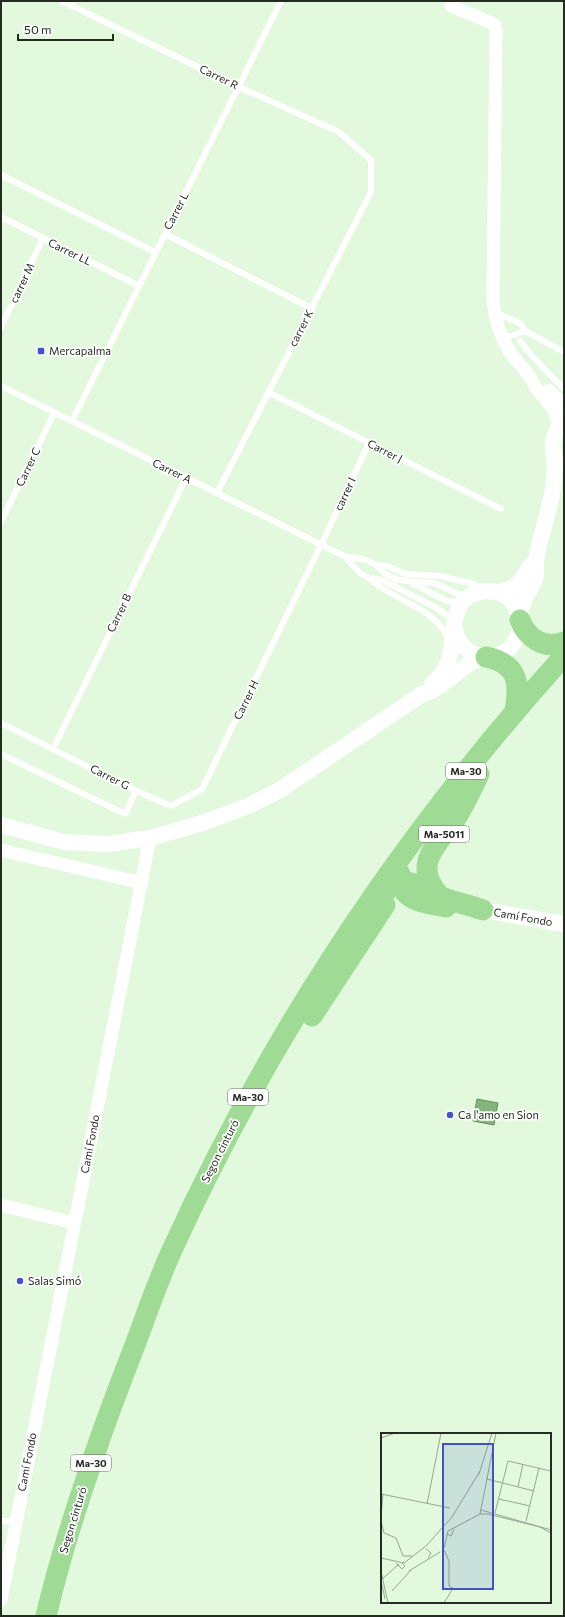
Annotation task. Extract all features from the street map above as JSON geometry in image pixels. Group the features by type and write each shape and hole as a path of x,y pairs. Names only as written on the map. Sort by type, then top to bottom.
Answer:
{"highway":[{"path":"520,620 525,629 537,641 547,644 564,642"},
{"name":"Ma-30","path":"406,874 515,710 564,656"},
{"path":"486,657 500,661 512,671 518,689 515,710"},
{"name":"Ma-30","path":"473,772 496,751 564,672"},
{"name":"Segon cinturó","path":"46,1616 78,1502 110,1410 170,1253 198,1194 260,1076 327,965 374,895 473,772"},
{"name":"Ma-5011","path":"432,900 433,888 428,876 428,858 461,810 473,772"},
{"path":"406,874 405,894 410,898 432,900 466,911 483,910"},
{"path":"260,1076 288,1041 337,962 387,889 406,874"},
{"name":"Segon cinturó","path":"147,1314 224,1167 271,1082 368,928 406,874"},
{"path":"368,928 380,917 391,911 404,906 432,900"}],"street":[{"path":"422,694 436,689 479,659 497,656 510,648 519,635 523,602 535,578 536,557 554,480 553,444 560,427 552,404 535,387 529,375 510,352 497,325 494,312 496,30 494,24 451,6 454,1"},
{"path":"529,375 540,381 564,406"},
{"path":"554,456 564,473"},
{"path":"546,517 564,494"},
{"path":"1,826 64,842 108,844 150,838 227,815 280,790 422,694 444,671 451,651 456,612 469,596 492,591 508,590 518,584 536,557"},
{"path":"492,591 511,600 517,610 520,620"},
{"path":"454,623 456,634 465,649 475,655 486,657"},
{"name":"Camí Fondo","path":"1,1600 150,838"},
{"path":"1,850 142,883"},
{"name":"Camí Fondo","path":"483,910 564,924"},
{"path":"1,1205 74,1223"}],"lane":[{"name":"Carrer R","path":"62,1 239,87 339,132 371,160"},
{"name":"Carrer L","path":"72,421 281,1"},
{"name":"carrer K","path":"217,493 371,192 371,160"},
{"path":"1,175 155,252"},
{"name":"Carrer LL","path":"1,217 139,286"},
{"path":"165,234 312,308"},
{"name":"carrer M","path":"1,327 43,238"},
{"path":"494,312 521,324 525,331 564,352"},
{"path":"503,339 525,331"},
{"path":"520,341 564,390"},
{"name":"Carrer A","path":"1,386 344,556"},
{"name":"Carrer J","path":"268,392 501,509"},
{"name":"Carrer C","path":"1,522 54,412"},
{"name":"carrer I","path":"321,545 369,443"},
{"name":"Carrer B","path":"53,749 186,478"},
{"name":"Carrer H","path":"136,791 171,806 202,789 321,545"},
{"path":"344,556 367,560 376,565 384,573 416,585 450,602 461,602 469,596"},
{"path":"344,556 360,573 369,578 378,587 418,608 438,623 447,635 451,651"},
{"path":"376,565 387,566 405,574 441,576 473,584 492,591"},
{"path":"369,578 382,580 435,606 452,617 454,623"},
{"path":"402,581 435,583 461,595 469,596"},
{"name":"Carrer G","path":"1,722 136,791 125,814 1,754"},
{"path":"1,1521 16,1521"}],"shaded area":[{"path":"477,1099 498,1103 494,1125 473,1121"}],"place":[{"name":"Mercapalma","path":"41,351"},
{"name":"Ca l'amo en Sion","path":"450,1115"},
{"name":"Salas Simó","path":"20,1281"}]}
